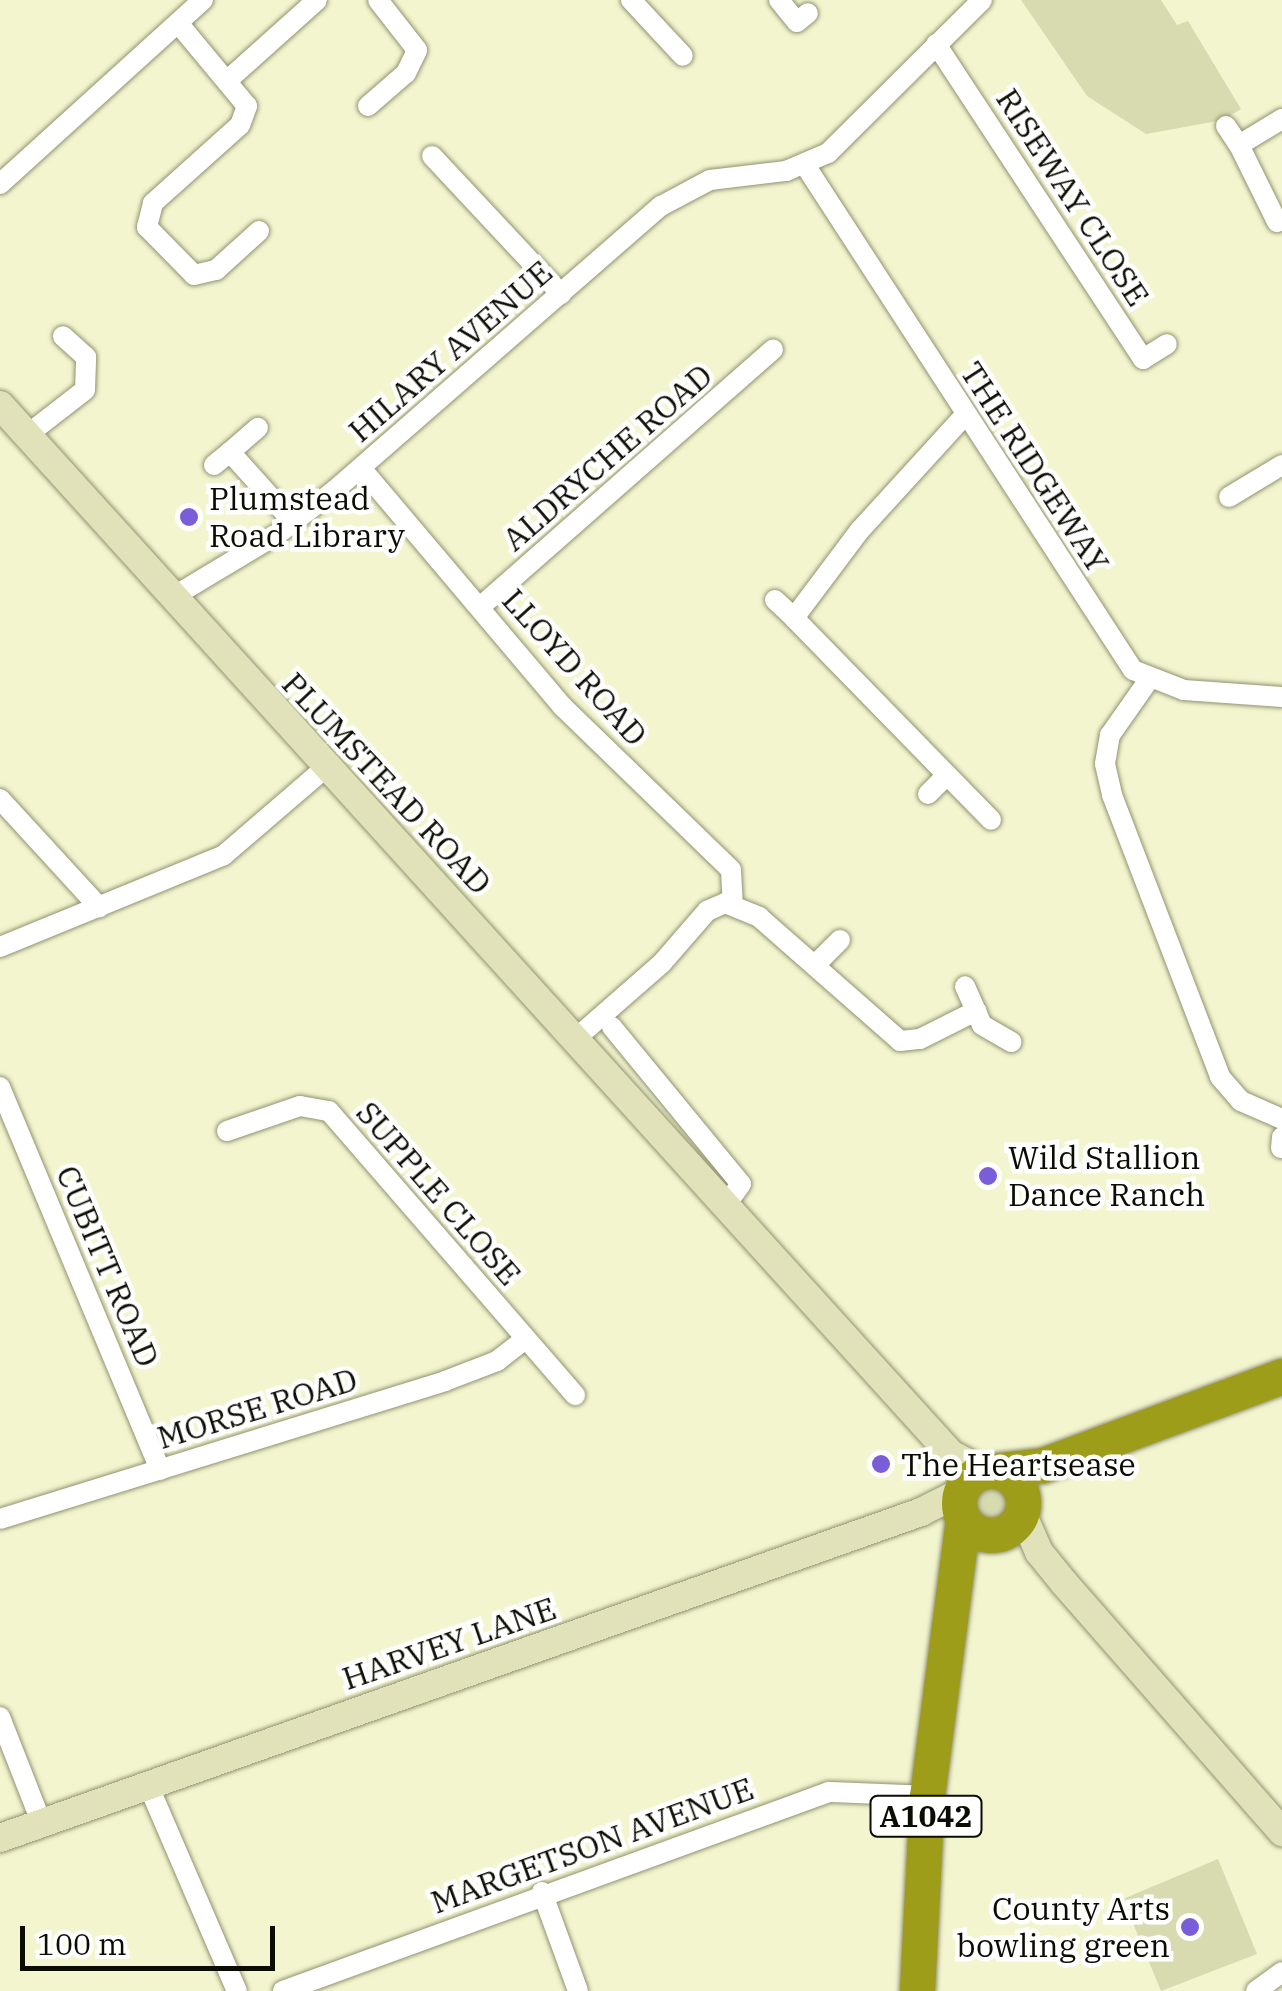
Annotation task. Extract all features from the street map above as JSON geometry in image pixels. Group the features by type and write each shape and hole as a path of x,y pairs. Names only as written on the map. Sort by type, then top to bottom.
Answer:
{"highway":[{"path":"971,1493 1282,1376"},
{"path":"960,1562 1011,1521 1043,1465"},
{"path":"971,1493 1011,1478 1011,1521"},
{"path":"971,1493 976,1532 1011,1521"},
{"name":"A1042","path":"917,1991 927,1796 971,1493"}],"main road":[{"name":"PLUMSTEAD ROAD","path":"0,405 324,769 574,1040 733,1195 951,1454 971,1493"},
{"name":"HARVEY LANE","path":"0,1838 971,1493"},
{"path":"1011,1521 1282,1832"}],"street":[{"path":"0,184 203,0"},
{"path":"230,79 316,0"},
{"path":"368,106 389,97 412,65 417,50 378,0"},
{"path":"631,0 683,56"},
{"path":"779,0 797,22 808,13"},
{"path":"805,164 843,140 982,0"},
{"path":"178,22 230,79 247,106 240,125 153,202 146,219 162,248 194,275 208,275 256,242"},
{"name":"RISEWAY CLOSE","path":"936,44 1143,359 1167,344"},
{"path":"1239,145 1282,119"},
{"path":"1226,126 1278,222"},
{"path":"432,156 560,294"},
{"name":"HILARY AVENUE","path":"171,598 293,522 361,468 661,206 710,180 805,164"},
{"name":"THE RIDGEWAY","path":"805,164 1118,652 1148,681"},
{"path":"27,435 85,390 89,370 76,339"},
{"name":"ALDRYCHE ROAD","path":"480,607 773,350"},
{"path":"794,618 860,530 966,414"},
{"path":"258,428 222,458 293,522"},
{"path":"1229,497 1282,465"},
{"name":"LLOYD ROAD","path":"361,468 562,706 731,870 733,906"},
{"path":"776,600 991,820"},
{"path":"1282,697 1184,690 1148,681 1110,736 1105,764 1112,796 1220,1077 1240,1101 1282,1120"},
{"path":"0,946 224,855 324,769"},
{"path":"928,794 944,776"},
{"path":"0,799 99,907"},
{"path":"574,1040 662,963 706,911 733,906 759,917 900,1041 920,1040 976,1011"},
{"path":"816,964 840,940"},
{"path":"965,986 982,1025 1011,1042"},
{"name":"PLUMSTEAD ROAD","path":"612,1027 733,1195"},
{"name":"CUBITT ROAD","path":"0,1087 160,1470"},
{"name":"SUPPLE CLOSE","path":"227,1131 300,1106 329,1112 574,1394"},
{"path":"1281,1148 1282,1137"},
{"name":"MORSE ROAD","path":"0,1519 445,1381 497,1361 525,1339"},
{"path":"0,1717 42,1824"},
{"path":"150,1787 237,1991"},
{"name":"MARGETSON AVENUE","path":"283,1991 542,1892 828,1792 927,1796"},
{"path":"542,1892 578,1991"},
{"path":"1255,1991 1282,1972"}],"green space":[{"path":"1021,0 1161,0 1177,25 1188,21 1241,109 1223,120 1146,134 1087,96"},
{"path":"991,1484 1004,1490 1010,1503 1004,1516 991,1522 978,1516 972,1503 978,1490"},
{"name":"County Arts bowling green","path":"1218,1859 1257,1954 1161,1991 1123,1899"}],"place":[{"name":"Plumstead Road Library","path":"189,517"},
{"name":"Wild Stallion Dance Ranch","path":"988,1176"},
{"name":"The Heartsease","path":"881,1464"},
{"name":"County Arts bowling green","path":"1190,1927"}]}
